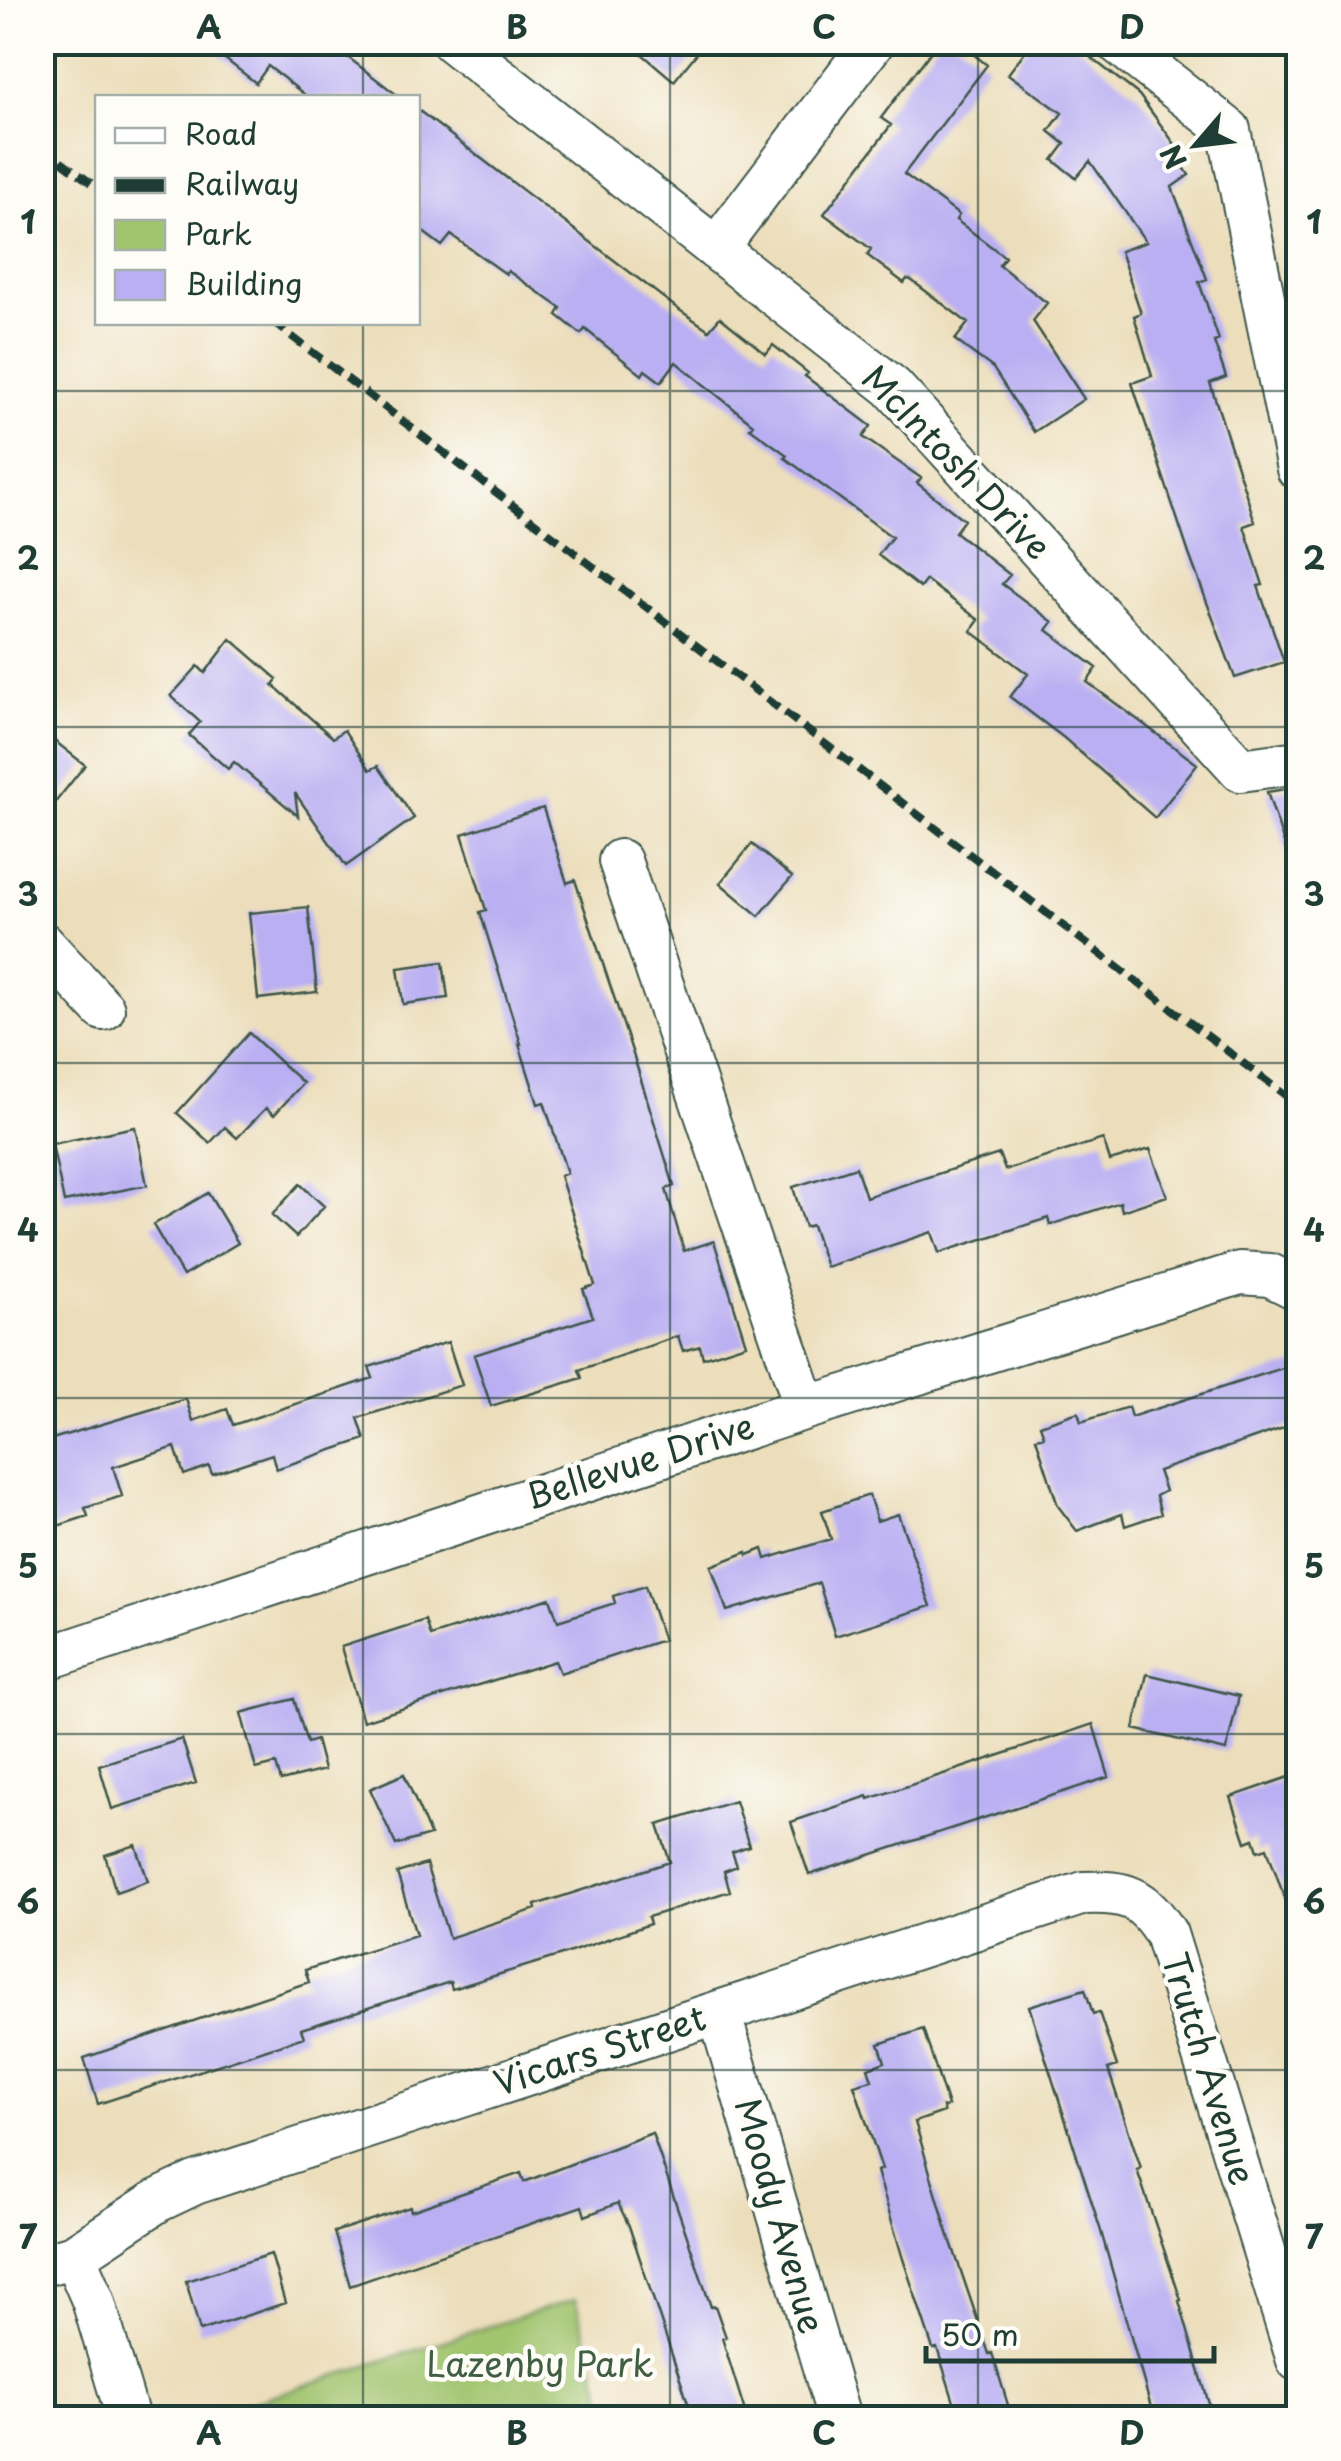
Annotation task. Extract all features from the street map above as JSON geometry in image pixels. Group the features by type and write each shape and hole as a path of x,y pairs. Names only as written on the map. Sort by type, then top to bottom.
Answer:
{"street":[{"name":"McIntosh Drive","path":"454,42 892,387 1242,770 1298,762"},
{"path":"716,249 873,42"},
{"path":"1117,42 1229,130 1298,468"},
{"path":"620,861 806,1408"},
{"path":"42,943 103,1009"},
{"name":"Bellevue Drive","path":"42,1660 806,1408 1240,1273 1270,1274 1298,1289"},
{"name":"Vicars Street","path":"58,2260 196,2183 1084,1893 1116,1892 1140,1901"},
{"name":"Trutch Avenue","path":"1140,1901 1166,1934 1298,2360"},
{"name":"Moody Avenue","path":"720,2012 838,2418"},
{"path":"58,2260 93,2300 128,2418"}],"green space":[{"name":"Lazenby Park","path":"575,2299 610,2418 203,2418"}],"building":[{"path":"203,42 328,42 397,95 305,95 268,66 256,83"},
{"path":"628,42 706,42 674,81"},
{"path":"938,42 958,42 987,65 904,174 959,215 956,220 1005,257 999,265 1047,303 1033,321 1084,399 1034,432 993,368 955,340 968,323 911,280 904,283 867,255 871,249 824,214 891,125 881,118"},
{"path":"1032,42 1071,42 1139,95 1182,154 1177,157 1189,175 1172,187 1207,279 1199,282 1219,340 1214,342 1226,377 1210,383 1255,522 1244,526 1263,585 1258,586 1284,662 1235,678 1132,383 1152,376 1134,316 1141,313 1120,251 1146,242 1090,161 1076,178 1053,160 1065,144 1049,131 1062,113 1008,74"},
{"path":"420,112 709,330 720,317 766,354 773,345 808,373 805,376 871,426 863,437 921,478 917,483 964,520 955,532 1010,575 1002,584 1053,622 1047,630 1097,668 1087,682 1197,764 1155,818 1064,738 1010,697 1028,674 971,631 979,620 926,580 920,588 878,555 892,537 785,458 787,455 750,428 753,424 676,362 661,382 645,370 642,375 585,329 581,334 557,315 561,308 508,271 506,274 451,235 442,246 420,230"},
{"path":"231,639 277,679 273,685 333,738 344,730 370,770 378,766 414,818 346,866 295,793 298,816 234,762 228,769 189,735 200,722 171,696 198,666 205,673"},
{"path":"42,731 85,765 42,819"},
{"path":"1298,787 1298,869 1293,870 1267,792"},
{"path":"543,808 567,883 575,880 633,1054 674,1186 666,1189 684,1251 714,1241 746,1344 703,1358 700,1346 683,1351 678,1336 579,1370 582,1378 491,1406 474,1355 593,1317 583,1289 595,1285 560,1176 567,1173 544,1102 538,1104 519,1044 480,912 486,910 462,834"},
{"path":"752,844 792,877 759,916 720,883"},
{"path":"308,907 317,992 258,999 249,913"},
{"path":"443,962 448,998 403,1004 398,968"},
{"path":"249,1033 303,1083 274,1115 266,1108 237,1138 225,1127 210,1143 177,1113"},
{"path":"135,1127 147,1185 64,1202 52,1144"},
{"path":"1103,1139 1110,1161 1150,1149 1167,1196 1122,1211 1120,1202 1050,1225 1048,1218 939,1253 932,1232 826,1267 812,1225 805,1227 793,1187 856,1167 866,1197 999,1154 1005,1170"},
{"path":"300,1184 324,1206 296,1237 272,1215"},
{"path":"208,1193 238,1243 183,1276 153,1225"},
{"path":"448,1342 462,1385 358,1418 365,1439 276,1469 272,1454 212,1474 209,1466 184,1475 175,1447 113,1467 122,1496 85,1508 88,1516 42,1531 42,1442 186,1399 193,1421 227,1409 233,1425 373,1378 369,1367"},
{"path":"1298,1363 1298,1423 1158,1471 1165,1491 1156,1496 1161,1514 1125,1526 1122,1514 1077,1531 1058,1506 1036,1438 1044,1436 1040,1425 1078,1412 1081,1422 1128,1407 1131,1417"},
{"path":"869,1495 877,1521 898,1514 931,1606 835,1636 819,1583 727,1611 711,1566 747,1552 748,1555 763,1549 766,1559 831,1539 822,1511"},
{"path":"645,1586 663,1640 560,1673 555,1661 363,1721 341,1647 425,1620 430,1636 550,1598 558,1621 615,1603 613,1596"},
{"path":"1147,1674 1239,1696 1226,1751 1134,1729"},
{"path":"294,1699 307,1743 316,1740 324,1770 281,1781 276,1764 256,1769 241,1713"},
{"path":"1093,1724 1109,1777 809,1875 791,1822"},
{"path":"182,1739 196,1783 112,1809 99,1765"},
{"path":"404,1774 430,1835 396,1845 370,1789"},
{"path":"1298,1774 1298,1924 1294,1925 1267,1848 1258,1851 1254,1839 1246,1842 1231,1797"},
{"path":"735,1801 749,1846 732,1852 737,1866 724,1871 730,1891 648,1917 650,1924 565,1954 452,1989 450,1982 301,2029 304,2037 98,2104 84,2058 309,1982 305,1970 416,1935 397,1873 426,1864 449,1938 536,1909 535,1905 670,1862 658,1825"},
{"path":"136,1845 148,1881 116,1892 105,1855"},
{"path":"1085,1989 1093,2014 1099,2012 1117,2066 1108,2069 1181,2300 1213,2418 1154,2418 1100,2228 1029,2006"},
{"path":"923,2029 948,2106 943,2107 944,2112 915,2122 947,2230 1012,2418 959,2418 903,2259 877,2171 882,2169 854,2085 872,2080 868,2068 885,2062 879,2044"},
{"path":"652,2133 711,2307 715,2306 726,2337 722,2338 747,2418 693,2418 618,2203 585,2216 582,2206 350,2286 334,2232 410,2207 411,2211 521,2173 524,2182"},
{"path":"271,2254 285,2303 200,2331 186,2281"}],"railway":[{"path":"42,147 95,186"},
{"path":"277,325 1298,1105"}]}
